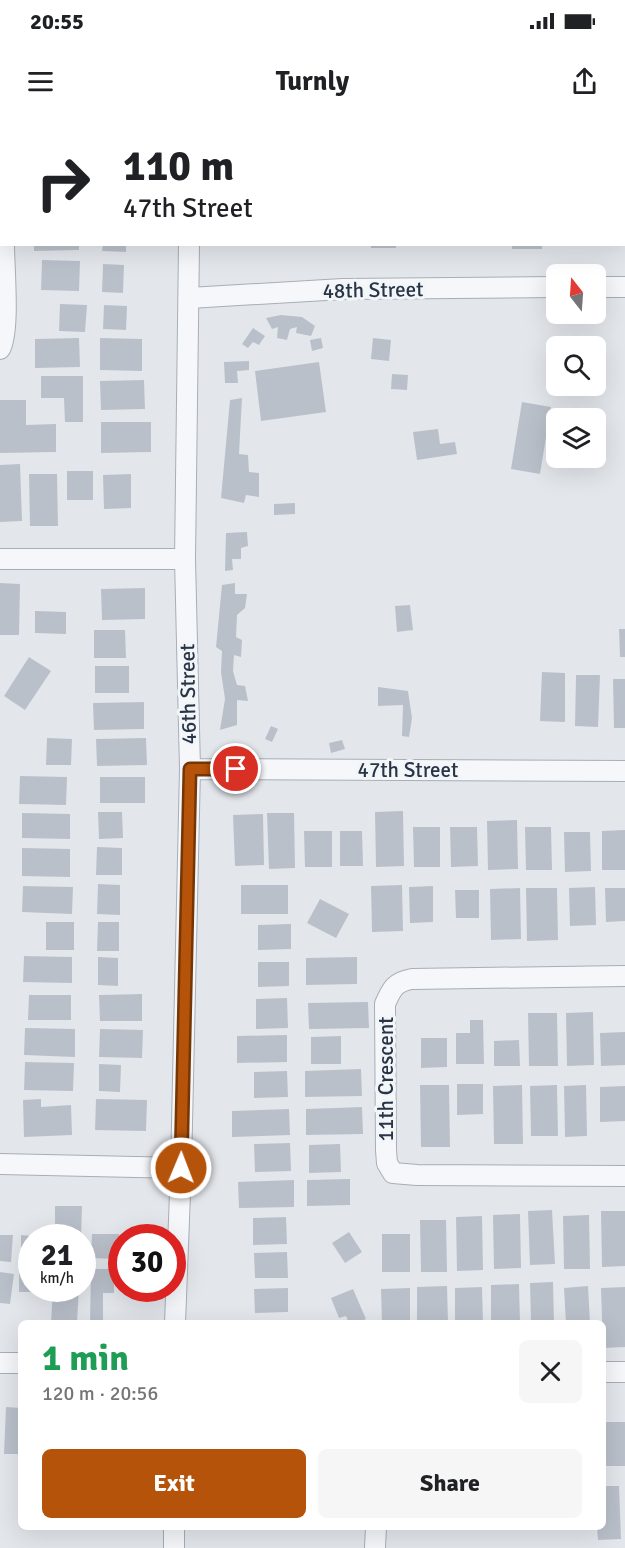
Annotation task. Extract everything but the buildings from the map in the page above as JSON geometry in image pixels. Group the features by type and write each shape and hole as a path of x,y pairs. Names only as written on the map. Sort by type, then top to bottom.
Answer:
{"street":[{"path":"0,350 3,344 5,319 4,246"},
{"name":"46th Street","path":"175,1320 190,769 185,559 189,246"},
{"name":"48th Street","path":"189,298 343,289 546,287"},
{"path":"606,287 625,287"},
{"path":"0,559 185,559"},
{"name":"47th Street","path":"190,769 625,771"},
{"name":"11th Crescent","path":"625,976 436,978 400,981 392,990 386,1004 386,1116 387,1162 393,1173 625,1176"},
{"path":"0,1164 181,1168"},
{"path":"0,1363 18,1363"},
{"path":"606,1372 625,1372"},
{"path":"174,1530 174,1548"},
{"path":"375,1548 376,1530"}],"route":[{"path":"181,1168 190,769 236,769"}]}
